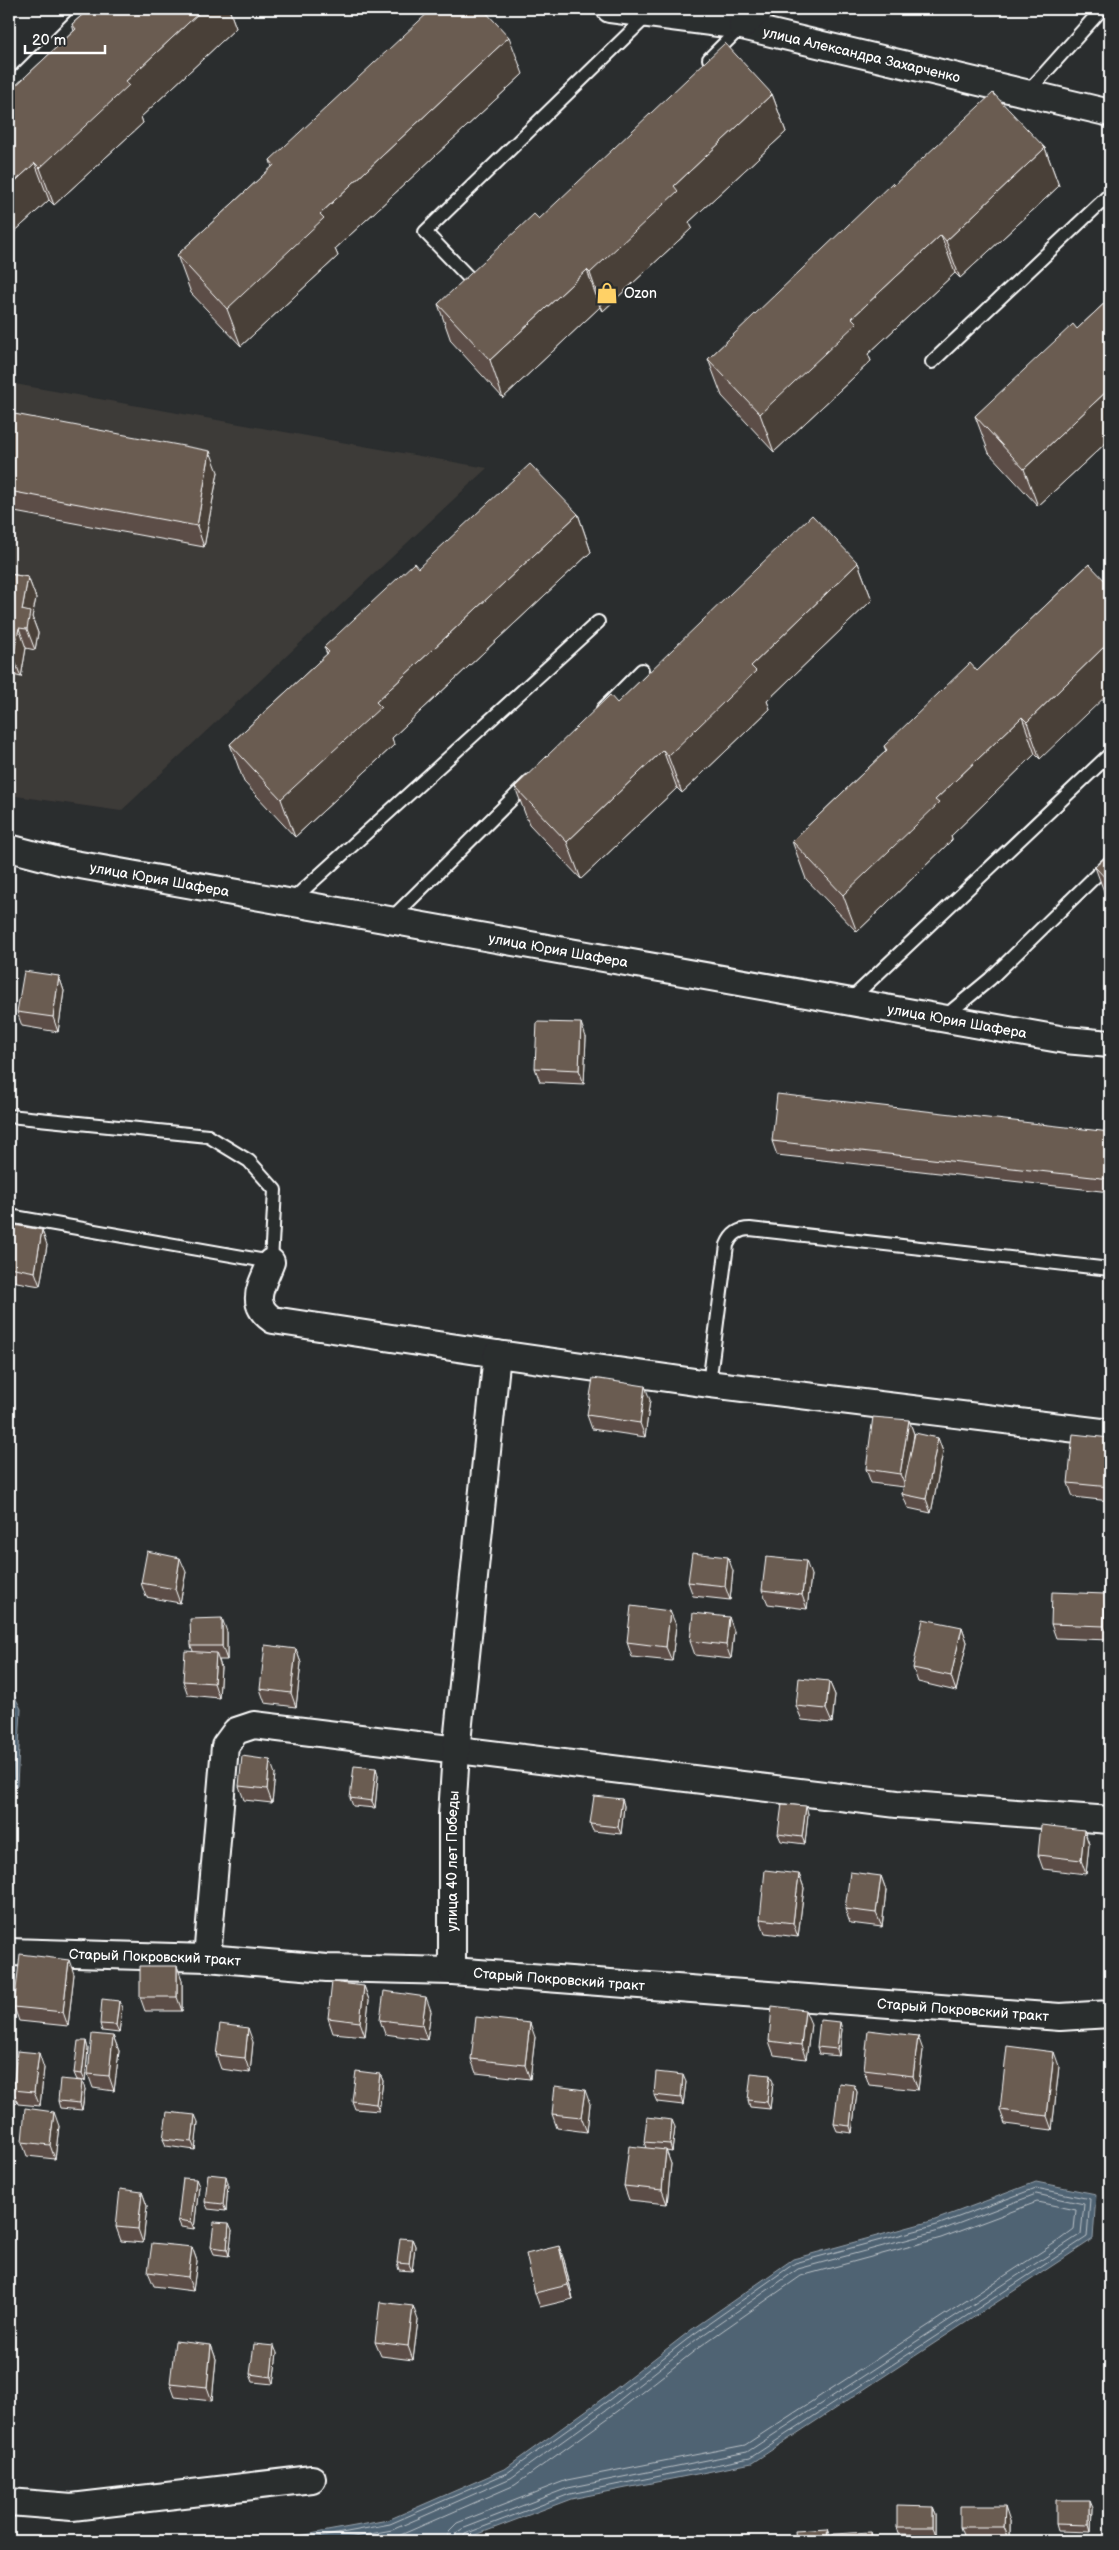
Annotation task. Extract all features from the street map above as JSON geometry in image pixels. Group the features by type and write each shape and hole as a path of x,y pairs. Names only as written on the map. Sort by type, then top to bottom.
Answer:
{"street":[{"name":"улица Александра Захарченко","path":"610,9 648,15 752,17 1026,94 1110,113"},
{"name":"улица Юрия Шафера","path":"9,848 62,862 1065,1040 1110,1044"},
{"path":"271,1262 258,1299 262,1312 273,1320 710,1384 1110,1433"},
{"name":"улица 40 лет Победы","path":"452,1971 452,1815 456,1752 497,1354"},
{"path":"207,1958 225,1746 236,1731 254,1726 897,1804 1110,1820"},
{"name":"Старый Покровский тракт","path":"9,1952 207,1958 327,1968 452,1971 1060,2017 1110,2014"},
{"path":"9,2502 72,2506 312,2478"}],"lane":[{"path":"9,87 88,9"},
{"path":"1026,94 1102,9"},
{"path":"490,272 476,286 425,232 648,15"},
{"path":"699,68 752,17"},
{"path":"932,362 1110,194"},
{"path":"290,902 598,622"},
{"path":"593,718 642,670"},
{"path":"849,1001 1110,754"},
{"path":"390,920 538,773"},
{"path":"942,1018 990,979 1110,862"},
{"path":"9,1116 208,1136 249,1161 275,1190 271,1262 9,1216"},
{"path":"710,1384 727,1245 731,1236 741,1230 750,1229 1110,1269"}],"shaded area":[{"path":"9,383 487,468 121,811 9,795"}],"water":[{"path":"9,1685 21,1709 17,1785 9,1794"},
{"path":"1036,2182 1096,2194 1093,2239 752,2463 571,2499 460,2541 272,2541 388,2520 505,2469 606,2396 691,2330 793,2259 935,2220"}],"building":[{"path":"89,9 203,9 125,82 129,85 40,168 35,163 9,187 9,92 76,29 72,24"},
{"path":"432,9 483,9 509,37 320,214 324,218 227,309 177,255 274,165 270,160"},
{"path":"725,43 772,94 674,186 678,191 590,273 587,270 490,360 438,304 534,214 539,219"},
{"path":"993,93 1045,148 946,241 941,235 852,318 857,323 760,414 708,359 892,183 894,185"},
{"path":"1110,298 1110,388 1024,469 975,416 1073,324 1077,329"},
{"path":"9,413 210,451 197,526 9,491"},
{"path":"530,464 578,514 376,702 381,707 281,799 230,744 329,652 324,647 414,563 418,568"},
{"path":"812,515 858,563 751,666 756,671 668,756 663,750 567,842 515,787 610,695 617,703"},
{"path":"1089,564 1110,586 1110,641 1027,722 1022,717 935,800 939,803 843,895 792,841 887,750 884,746 970,663 977,671"},
{"path":"9,574 28,577 22,610 30,612 27,629 19,628 13,656 9,655"},
{"path":"1110,853 1110,883 1095,867"},
{"path":"24,971 59,976 53,1017 17,1012"},
{"path":"537,1022 581,1023 579,1070 535,1068"},
{"path":"777,1094 1110,1132 1110,1179 772,1141"},
{"path":"14,1225 42,1230 35,1272 9,1267 9,1252"},
{"path":"593,1378 645,1386 640,1423 587,1415"},
{"path":"873,1417 909,1420 900,1474 866,1469"},
{"path":"915,1433 938,1438 926,1499 902,1494"},
{"path":"1073,1434 1110,1438 1110,1487 1068,1483"},
{"path":"147,1551 180,1558 175,1589 141,1583"},
{"path":"692,1553 728,1557 725,1586 688,1582"},
{"path":"766,1557 806,1561 802,1595 762,1590"},
{"path":"1052,1592 1105,1594 1104,1626 1051,1624"},
{"path":"631,1606 670,1611 666,1647 627,1642"},
{"path":"693,1613 729,1617 726,1645 690,1641"},
{"path":"222,1618 222,1646 191,1646 190,1619"},
{"path":"923,1619 962,1627 951,1676 913,1668"},
{"path":"265,1645 296,1649 291,1693 260,1689"},
{"path":"185,1651 216,1653 214,1683 183,1681"},
{"path":"799,1678 829,1681 826,1709 796,1706"},
{"path":"242,1756 270,1760 267,1789 239,1786"},
{"path":"354,1766 376,1768 372,1801 350,1798"},
{"path":"594,1796 622,1799 618,1827 590,1824"},
{"path":"782,1804 806,1806 802,1837 778,1834"},
{"path":"1041,1825 1084,1830 1081,1860 1038,1855"},
{"path":"765,1870 799,1874 793,1923 760,1919"},
{"path":"850,1872 881,1876 876,1913 845,1909"},
{"path":"20,1954 69,1960 63,2012 14,2007"},
{"path":"140,1966 177,1966 177,1997 140,1997"},
{"path":"332,1982 364,1986 360,2022 328,2018"},
{"path":"384,1991 426,1997 422,2025 380,2020"},
{"path":"102,1999 119,2001 116,2025 100,2024"},
{"path":"772,2006 805,2010 801,2045 769,2041"},
{"path":"476,2017 530,2023 525,2065 471,2059"},
{"path":"820,2020 840,2022 837,2049 817,2047"},
{"path":"220,2024 248,2028 245,2058 216,2055"},
{"path":"868,2030 918,2036 913,2076 864,2070"},
{"path":"92,2034 113,2036 109,2076 88,2074"},
{"path":"78,2041 86,2041 82,2074 74,2073"},
{"path":"1007,2046 1054,2052 1047,2116 1000,2110"},
{"path":"17,2051 39,2053 34,2092 13,2090"},
{"path":"356,2071 380,2074 376,2104 352,2101"},
{"path":"656,2072 683,2075 681,2098 654,2095"},
{"path":"751,2073 770,2075 767,2102 748,2100"},
{"path":"60,2079 82,2081 80,2103 58,2101"},
{"path":"839,2083 854,2085 850,2126 834,2124"},
{"path":"555,2086 585,2090 581,2117 552,2114"},
{"path":"25,2108 54,2112 50,2145 22,2142"},
{"path":"167,2112 195,2115 192,2142 163,2139"},
{"path":"647,2117 672,2120 670,2144 644,2142"},
{"path":"9,2141 12,2142 9,2160"},
{"path":"629,2146 666,2150 662,2190 624,2186"},
{"path":"208,2174 226,2176 223,2204 205,2202"},
{"path":"183,2178 196,2179 191,2222 178,2220"},
{"path":"120,2189 142,2192 138,2229 116,2227"},
{"path":"214,2222 229,2223 227,2249 211,2247"},
{"path":"400,2238 412,2239 409,2264 397,2263"},
{"path":"152,2243 192,2247 188,2277 148,2272"},
{"path":"559,2246 568,2285 535,2293 526,2254"},
{"path":"380,2302 413,2306 408,2346 375,2342"},
{"path":"175,2341 211,2345 207,2387 170,2383"},
{"path":"254,2344 274,2346 271,2377 250,2374"},
{"path":"1056,2500 1089,2500 1089,2525 1056,2524"},
{"path":"897,2506 933,2507 933,2527 897,2527"},
{"path":"960,2506 1005,2506 1004,2527 960,2527"},
{"path":"827,2529 828,2541 796,2541 795,2531"},
{"path":"871,2532 871,2541 834,2541 833,2534"}],"place":[{"name":"Ozon","path":"607,293"}]}
